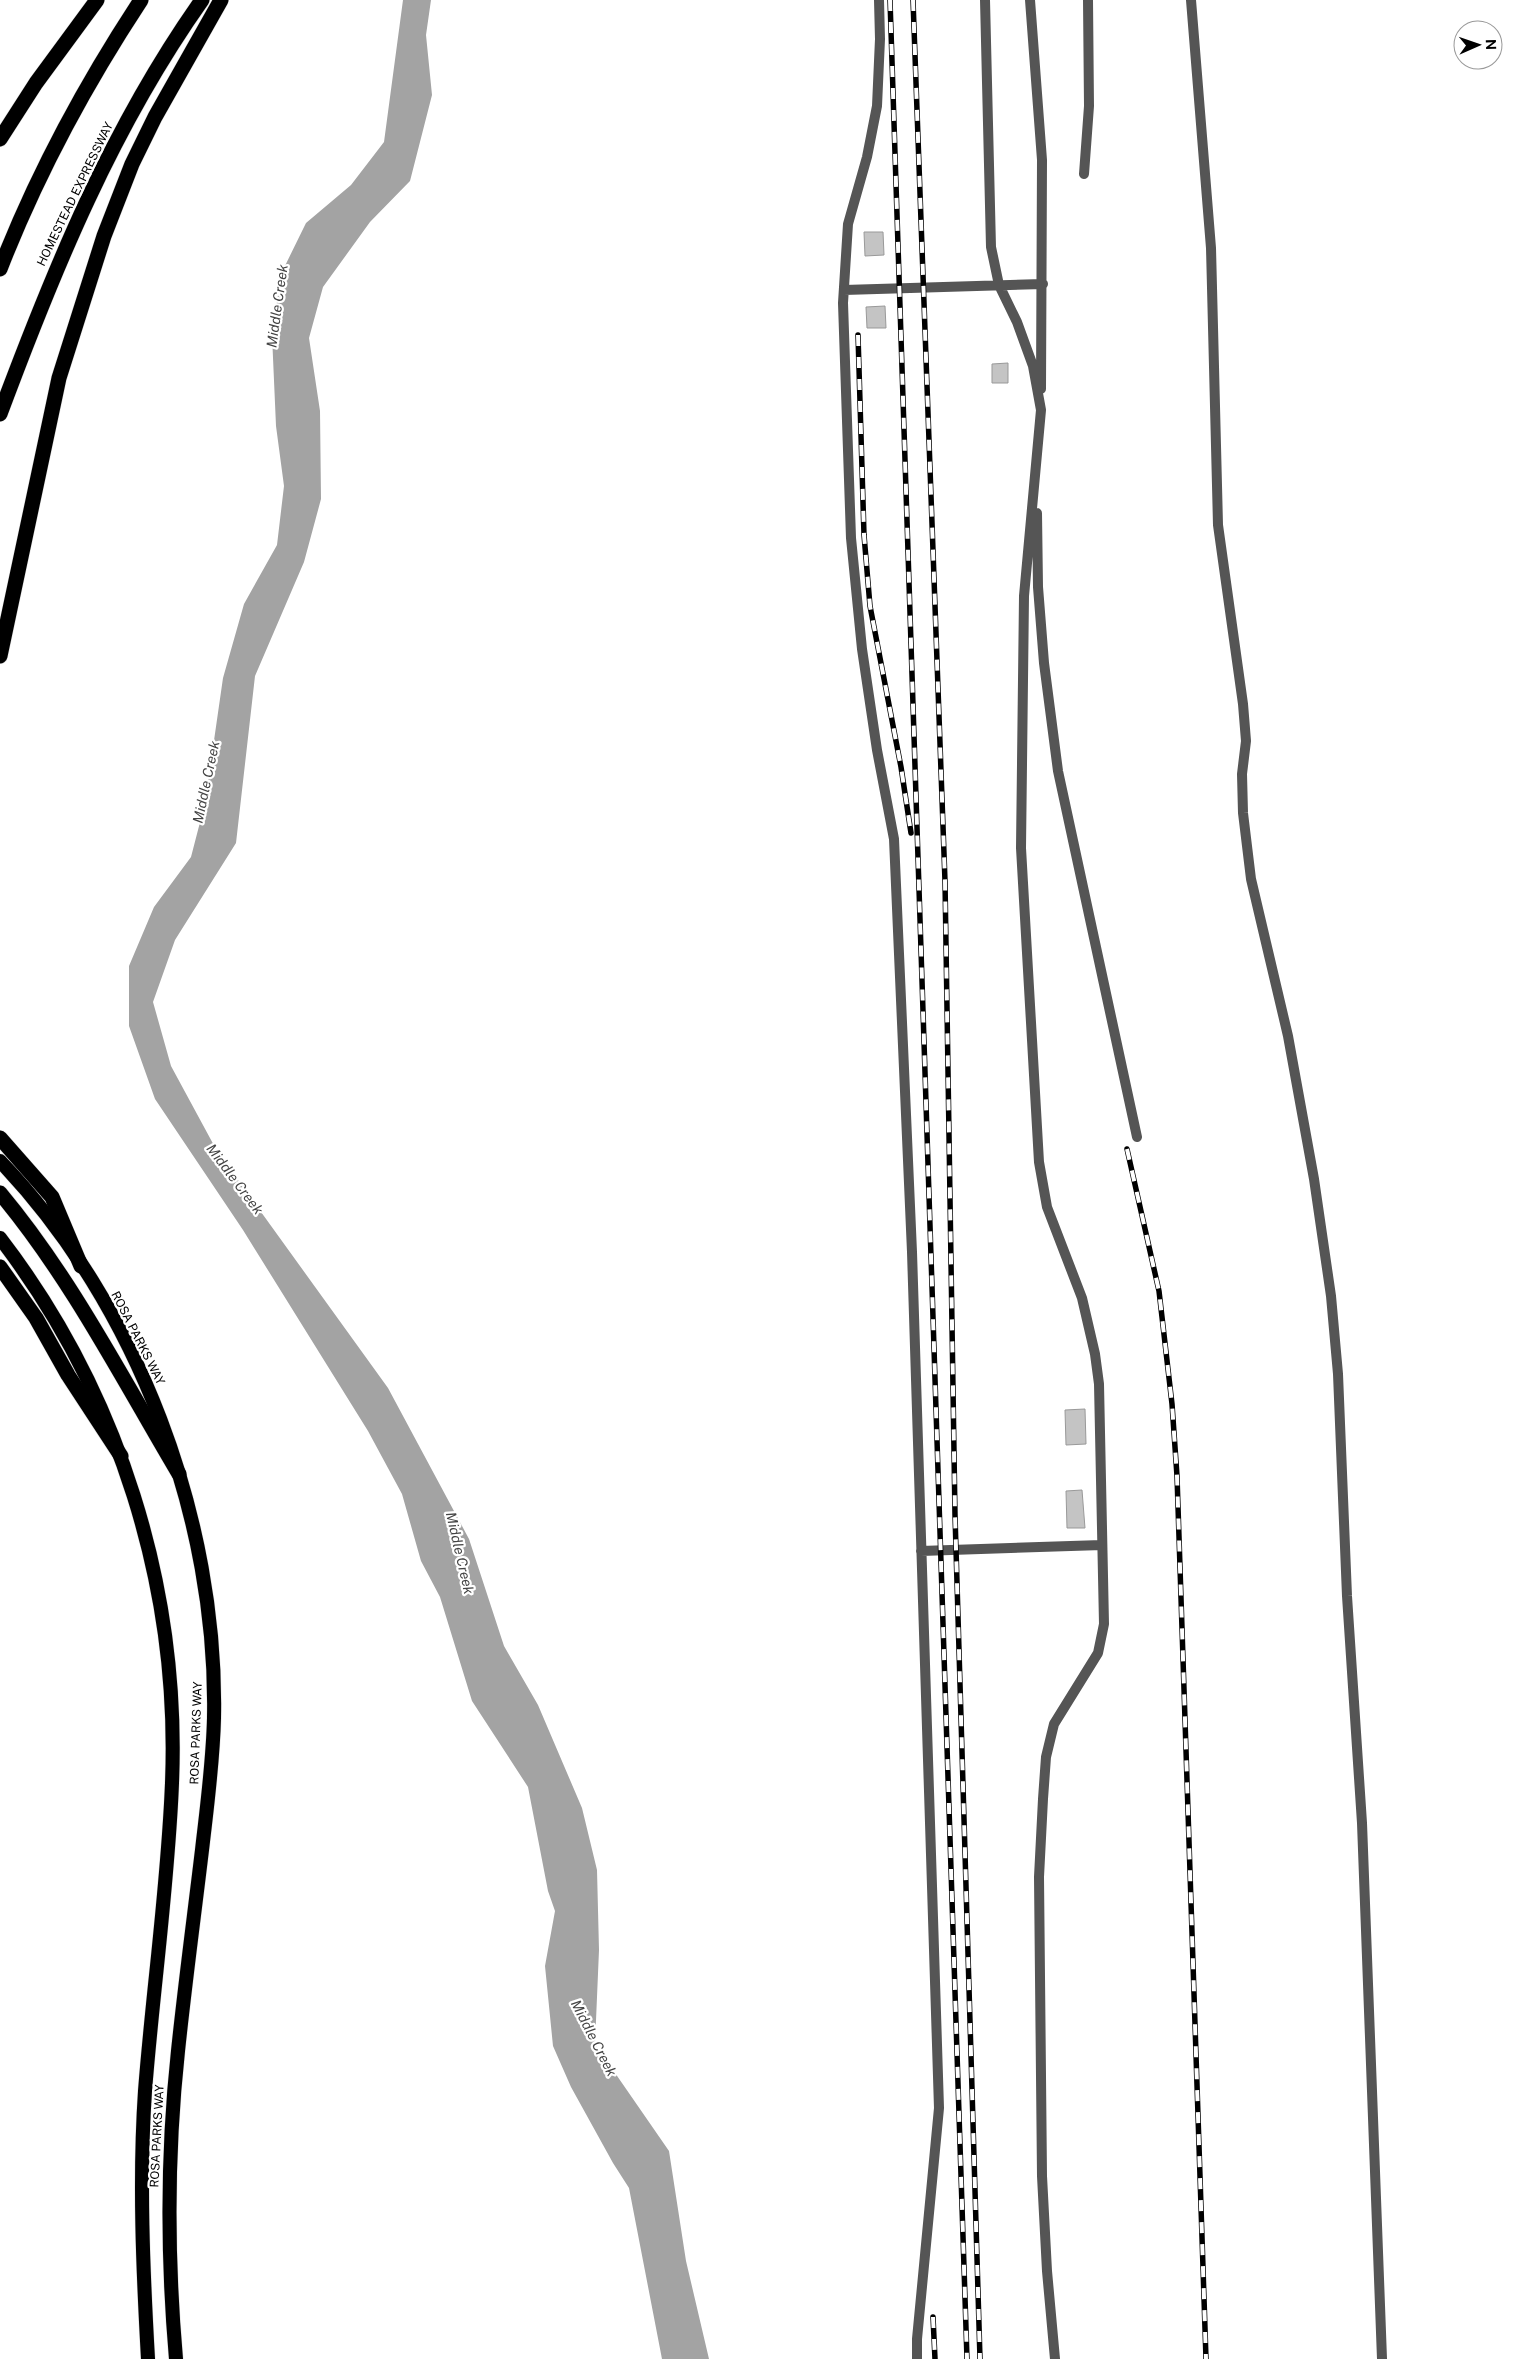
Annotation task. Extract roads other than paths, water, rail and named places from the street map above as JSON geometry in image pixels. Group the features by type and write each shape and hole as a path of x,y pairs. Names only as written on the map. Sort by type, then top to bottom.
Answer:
{"highway":[{"path":"0,139 36,83 96,0"},
{"path":"0,269 42,170 114,40 141,0"},
{"name":"HOMESTEAD EXPRESSWAY","path":"0,414 51,280 90,192 140,98 202,0"},
{"path":"0,656 60,378 104,236 132,164 155,117 221,0"},
{"path":"0,1138 52,1197 81,1266"},
{"name":"ROSA PARKS WAY","path":"0,1161 45,1215 81,1266 110,1314 132,1356 165,1433 179,1474 196,1533 207,1594 213,1656 214,1719 210,1781 174,2087 169,2228 176,2359"},
{"path":"0,1193 40,1242 67,1283 179,1474"},
{"name":"ROSA PARKS WAY","path":"0,1238 36,1289 69,1342 98,1400 121,1456 140,1516 155,1583 168,1671 172,1784 145,2094 143,2214 144,2293 148,2359"},
{"path":"0,1267 32,1312 68,1375 121,1456"}],"lane":[{"path":"879,0 880,39 877,106 867,157 848,224 844,290 845,408 850,538 862,649 877,750 894,839 912,1252 939,2108 916,2338 917,2359"},
{"path":"985,0 991,247 999,285 1017,322 1033,366 1041,410 1024,596 1020,848 1039,1162 1047,1207 1082,1298 1096,1354 1099,1384 1104,1624 1098,1653 1054,1724 1046,1757 1042,1799 1039,1877 1042,2176 1047,2271 1055,2359"},
{"path":"1030,0 1042,160 1043,284 1037,512 1038,587 1044,663 1058,770 1137,1137"},
{"path":"1084,174 1089,106 1088,0"},
{"path":"1192,0 1211,248 1218,525 1243,704 1246,740 1242,774 1243,813 1250,879 1288,1036 1314,1179 1331,1296 1338,1374 1346,1596 1362,1823 1382,2359"},
{"path":"844,290 1043,284"},
{"path":"921,1551 1102,1545"}],"water":[{"name":"Middle Creek","path":"403,0 431,0 426,35 432,95 410,181 370,222 323,287 309,338 320,411 321,499 304,562 255,676 236,843 175,940 153,1002 171,1066 217,1151 388,1388 469,1539 504,1646 538,1705 582,1808 597,1870 599,1950 595,2044 669,2151 686,2261 709,2359 662,2359 629,2188 571,2087 553,2046 545,1966 555,1911 548,1891 528,1787 472,1701 440,1597 421,1561 402,1494 368,1431 243,1230 155,1099 129,1026 129,966 154,907 191,857 205,803 223,678 244,604 277,545 284,486 276,426 272,335 281,274 306,223 351,185 384,142"}],"railway":[{"path":"890,0 967,2359"},
{"path":"913,0 945,881 955,1515 980,2359"},
{"path":"858,335 864,535 870,606 901,767 911,833"},
{"path":"1127,1149 1159,1291 1172,1404 1177,1476 1206,2359"},
{"path":"933,2317 935,2359"}]}
